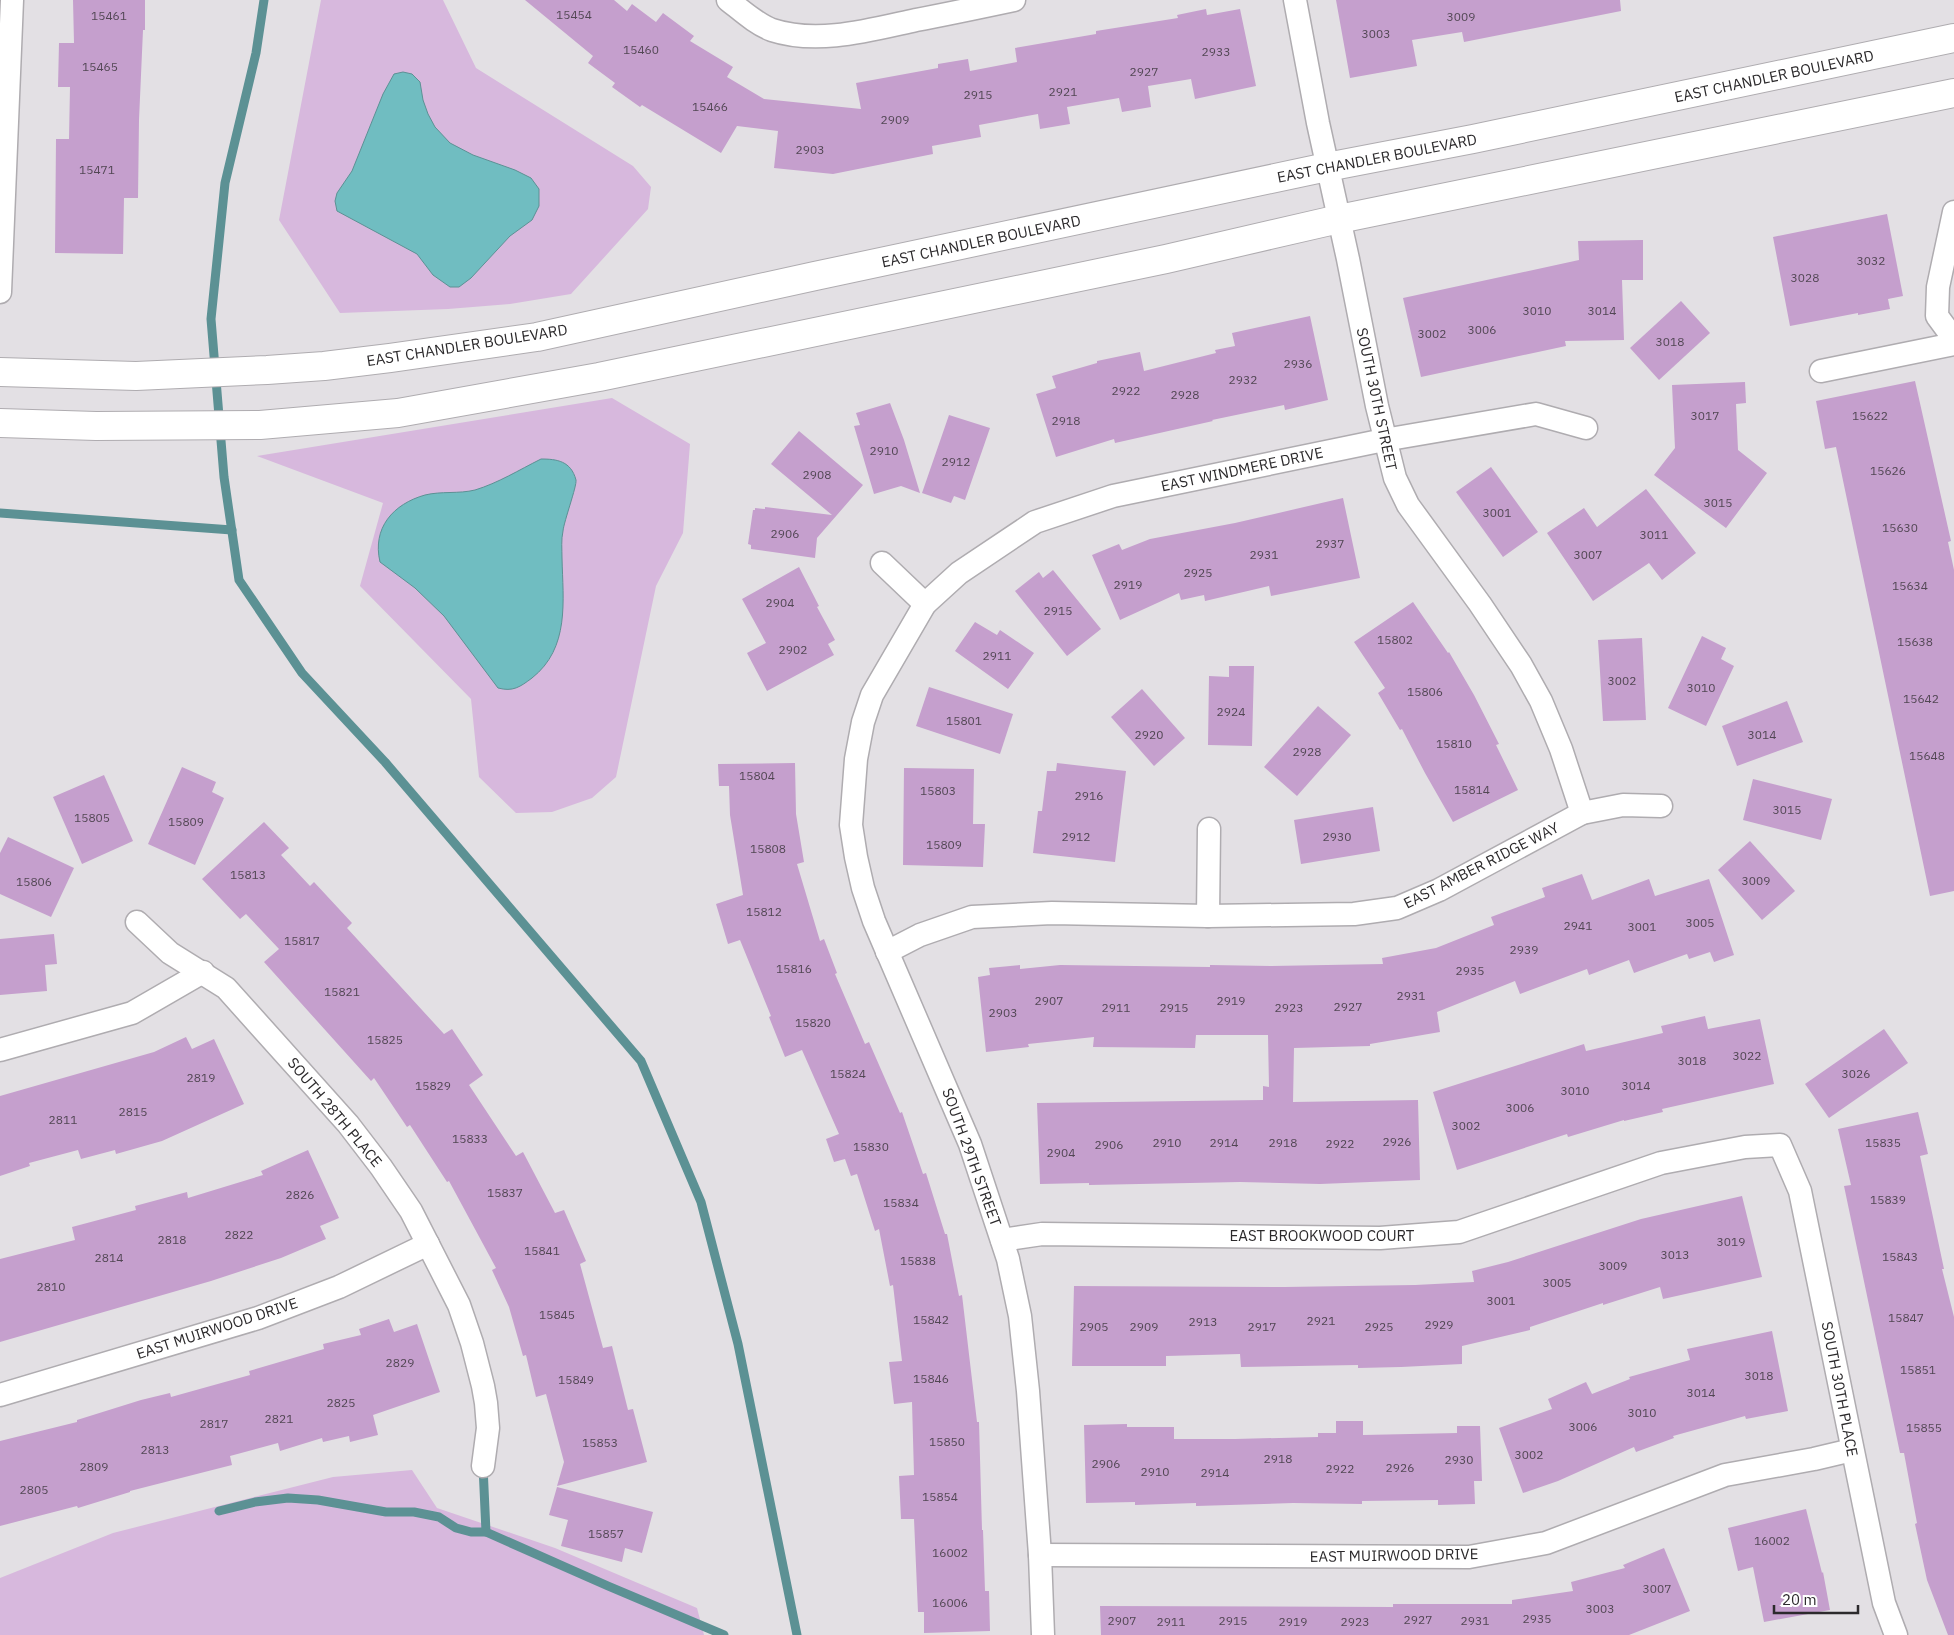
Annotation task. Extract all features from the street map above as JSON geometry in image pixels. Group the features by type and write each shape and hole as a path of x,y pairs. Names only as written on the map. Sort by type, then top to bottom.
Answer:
{"main road":[{"name":"EAST CHANDLER BOULEVARD","path":"0,372 84,376 189,375 267,370 324,366 390,358 537,337 1327,167 1473,139 1954,38"},
{"path":"0,423 96,426 260,425 398,414 539,389 1166,259 1339,219 1954,93"}],"street":[{"path":"0,292 3,152 12,0"},
{"path":"728,0 743,12 771,29 801,35 833,35 873,29 1014,0"},
{"name":"SOUTH 30TH STREET","path":"1295,0 1327,167 1384,440 1394,478 1408,505 1480,604 1521,665 1541,701 1582,814"},
{"path":"1953,223 1938,287 1937,316 1954,338"},
{"path":"1821,371 1954,344"},
{"name":"EAST WINDMERE DRIVE","path":"872,695 925,604 959,573 1035,522 1113,496 1384,440 1536,414 1586,428"},
{"path":"882,563 925,604"},
{"name":"SOUTH 29TH STREET","path":"872,695 863,722 856,759 851,825 856,857 863,888 887,952 940,1069 970,1144 1008,1258 1020,1316 1028,1391 1040,1555 1043,1635"},
{"name":"EAST AMBER RIDGE WAY","path":"887,952 920,935 972,917 1052,912 1208,916 1354,914 1397,908 1439,890 1582,814 1623,805 1661,806"},
{"path":"1208,916 1209,829"},
{"name":"SOUTH 28TH PLACE","path":"137,922 170,953 226,988 348,1124 382,1167 411,1211 459,1305 483,1386 488,1428 483,1466"},
{"path":"0,1050 132,1013 203,972"},
{"name":"EAST BROOKWOOD COURT","path":"1002,1240 1042,1234 1380,1238 1459,1232 1661,1163 1745,1147 1780,1145"},
{"name":"SOUTH 30TH PLACE","path":"1780,1145 1800,1191 1884,1603 1896,1635"},
{"name":"EAST MUIRWOOD DRIVE","path":"0,1395 258,1318 338,1287 428,1244"},
{"name":"EAST MUIRWOOD DRIVE","path":"1040,1555 1469,1557 1546,1543 1725,1475 1814,1460 1852,1450"}],"shaded area":[{"path":"321,0 443,0 476,68 633,166 651,187 648,209 571,294 510,304 448,309 340,313 279,220"},
{"path":"612,398 690,444 683,533 656,586 616,777 592,798 552,812 516,813 479,777 471,699 360,586 383,503 257,456"},
{"path":"412,1470 437,1508 555,1548 697,1608 704,1635 0,1635 0,1578 113,1533 333,1477"}],"water":[{"path":"403,72 412,74 420,82 428,114 435,127 450,143 473,155 515,170 531,178 539,189 539,206 532,220 510,236 471,278 459,287 450,287 433,275 417,254 337,211 335,201 337,193 352,171 383,94 394,74"},
{"path":"541,459 563,462 571,469 576,480 562,538 562,623 553,653 544,666 532,678 520,686 512,689 503,689 498,688 444,616 415,588 380,562 379,538 382,528 388,519 403,504 425,495 475,490 500,480"}],"building":[{"path":"73,0 145,0 139,120 138,198 124,198 123,254 55,253 56,139 69,139 70,87 58,87 59,43 74,43"},
{"path":"525,0 614,0 627,11 632,4 656,22 663,13 694,36 690,41 733,67 727,77 764,99 861,109 856,83 938,68 938,64 968,59 970,71 1017,62 1015,48 1096,34 1096,31 1178,18 1177,15 1206,9 1207,15 1240,9 1256,86 1195,99 1191,79 1148,86 1151,107 1122,112 1119,98 1067,107 1070,124 1040,129 1038,114 979,125 981,137 932,146 933,154 833,174 774,168 778,131 737,126 721,153 642,105 640,107 612,87 615,83 588,63 593,56"},
{"path":"1336,0 1620,0 1621,11 1464,42 1462,32 1412,40 1417,66 1350,78"},
{"path":"1887,214 1903,296 1888,299 1890,309 1790,326 1773,237"},
{"path":"1643,240 1643,280 1622,280 1624,340 1565,341 1566,346 1421,377 1403,298 1579,260 1578,241"},
{"path":"1681,301 1710,333 1659,380 1630,348"},
{"path":"1310,316 1328,400 1285,410 1284,405 1115,443 1114,439 1056,457 1036,394 1056,388 1052,376 1097,363 1097,361 1140,352 1144,371 1216,353 1215,350 1235,346 1232,333"},
{"path":"1915,381 1951,541 1948,542 1954,570 1954,891 1930,896 1836,447 1825,449 1816,401"},
{"path":"1745,382 1746,403 1736,404 1738,450 1767,473 1726,528 1654,475 1675,448 1672,385"},
{"path":"890,403 904,440 920,493 901,486 874,494 854,426 860,425 856,413"},
{"path":"949,415 990,428 965,500 954,496 951,503 922,493"},
{"path":"799,431 863,485 817,538 815,558 751,549 751,545 748,544 753,510 755,508 765,509 765,507 832,515 771,464"},
{"path":"1491,467 1538,532 1503,557 1456,492"},
{"path":"1646,489 1696,553 1662,580 1649,563 1593,601 1547,533 1584,508 1597,527"},
{"path":"1343,498 1360,578 1271,596 1269,586 1205,601 1204,595 1181,600 1179,593 1120,620 1092,555 1119,544 1122,550 1150,539 1235,523"},
{"path":"799,567 819,606 817,607 835,640 828,644 834,655 767,691 747,653 766,643 742,599"},
{"path":"1053,570 1101,629 1067,656 1015,591 1039,572 1043,578"},
{"path":"1413,602 1449,652 1474,695 1499,744 1496,745 1518,790 1453,822 1402,729 1400,730 1378,693 1385,688 1354,642"},
{"path":"975,622 997,635 1000,630 1034,653 1008,689 955,651"},
{"path":"1702,636 1726,648 1721,659 1734,666 1706,726 1668,708"},
{"path":"1642,638 1646,720 1603,721 1598,640"},
{"path":"1229,666 1254,666 1252,746 1208,745 1209,676 1229,677"},
{"path":"929,687 1013,714 1000,754 916,726"},
{"path":"1142,689 1185,738 1154,766 1111,717"},
{"path":"1787,701 1803,742 1737,766 1722,726"},
{"path":"1318,706 1351,735 1297,796 1264,767"},
{"path":"795,763 796,814 804,862 797,864 820,941 824,939 837,973 835,974 865,1044 869,1042 900,1113 902,1112 923,1174 926,1173 945,1234 947,1234 959,1296 962,1295 977,1422 979,1422 985,1591 989,1591 990,1631 924,1633 924,1612 918,1612 914,1519 901,1519 899,1476 914,1475 912,1402 894,1404 889,1362 902,1361 893,1285 890,1286 879,1229 875,1231 857,1174 851,1176 845,1159 834,1162 826,1139 839,1134 802,1050 785,1057 769,1017 771,1016 740,940 728,944 716,904 743,895 730,815 729,786 719,786 718,764"},
{"path":"1057,763 1126,771 1115,862 1033,853 1038,811 1042,811 1047,771 1056,771"},
{"path":"182,767 216,782 212,792 224,798 195,865 148,844"},
{"path":"904,768 974,769 973,824 985,824 983,867 903,865"},
{"path":"104,775 133,841 82,864 53,797"},
{"path":"1753,779 1832,799 1821,840 1743,820"},
{"path":"1373,807 1380,851 1301,864 1294,820"},
{"path":"264,822 289,848 281,855 310,886 314,882 352,923 347,928 444,1034 452,1029 483,1075 469,1085 516,1156 523,1152 555,1213 564,1210 586,1261 580,1264 603,1348 612,1346 628,1410 633,1409 647,1462 557,1486 564,1462 546,1394 536,1397 526,1355 523,1356 509,1307 492,1270 496,1268 449,1181 447,1182 410,1125 407,1127 374,1078 371,1081 264,962 279,949 246,914 240,919 202,879"},
{"path":"8,837 74,868 51,917 0,894 0,853"},
{"path":"1750,841 1795,891 1762,920 1718,870"},
{"path":"1582,874 1592,900 1649,879 1655,896 1709,879 1734,955 1714,962 1710,952 1689,959 1687,954 1634,973 1629,960 1589,975 1587,969 1520,994 1515,981 1437,1012 1440,1032 1370,1044 1370,1046 1294,1048 1293,1102 1418,1100 1420,1180 1320,1184 1240,1182 1040,1184 1037,1103 1263,1100 1263,1086 1269,1087 1268,1035 1196,1035 1195,1048 1093,1047 1094,1037 1028,1044 1029,1047 986,1052 978,977 990,975 989,968 1020,965 1020,969 1060,965 1210,967 1210,965 1383,964 1382,958 1436,948 1494,925 1491,917 1545,897 1542,888"},
{"path":"54,934 57,964 45,965 47,991 0,995 0,939"},
{"path":"1705,1016 1708,1029 1760,1019 1774,1084 1662,1109 1663,1112 1624,1120 1568,1137 1567,1134 1457,1170 1433,1092 1584,1044 1586,1051 1663,1033 1661,1026"},
{"path":"1884,1029 1908,1063 1829,1118 1805,1084"},
{"path":"186,1037 192,1049 214,1039 244,1104 162,1141 116,1154 115,1150 81,1159 78,1150 29,1163 30,1166 0,1176 0,1096 154,1052"},
{"path":"1918,1112 1928,1154 1920,1156 1944,1269 1942,1269 1954,1317 1954,1635 1948,1635 1927,1580 1915,1524 1917,1523 1904,1453 1900,1453 1844,1186 1851,1185 1838,1129"},
{"path":"308,1150 339,1218 320,1226 326,1239 281,1258 211,1281 0,1342 0,1259 75,1240 72,1227 136,1210 135,1206 187,1192 188,1198 263,1175 261,1171"},
{"path":"1742,1196 1762,1277 1663,1299 1660,1287 1603,1305 1603,1303 1530,1327 1530,1330 1462,1346 1462,1364 1358,1368 1358,1365 1241,1367 1240,1354 1166,1356 1166,1366 1072,1366 1074,1286 1284,1287 1474,1282 1472,1271 1508,1262 1641,1219"},
{"path":"389,1319 394,1332 417,1324 440,1392 373,1415 378,1435 350,1442 349,1436 323,1442 322,1438 280,1451 278,1443 230,1456 232,1465 130,1491 78,1508 77,1506 0,1526 0,1441 77,1422 77,1420 141,1400 170,1393 171,1397 250,1375 249,1371 324,1349 323,1344 361,1335 359,1329"},
{"path":"1772,1331 1788,1411 1746,1419 1745,1416 1673,1436 1674,1438 1636,1452 1634,1447 1558,1481 1523,1493 1499,1428 1552,1409 1548,1399 1586,1382 1592,1394 1630,1379 1629,1377 1690,1360 1687,1349"},
{"path":"1336,1421 1363,1421 1363,1435 1457,1433 1457,1426 1480,1426 1482,1481 1474,1481 1475,1504 1438,1505 1438,1500 1362,1501 1362,1504 1293,1503 1196,1506 1196,1503 1135,1505 1135,1502 1086,1503 1084,1425 1127,1424 1127,1427 1174,1427 1174,1439 1235,1439 1318,1437 1318,1433 1336,1433"},
{"path":"557,1487 653,1512 642,1553 625,1548 622,1562 561,1546 568,1520 549,1515"},
{"path":"1806,1509 1823,1572 1830,1610 1764,1622 1753,1567 1738,1571 1728,1528"},
{"path":"1664,1548 1690,1611 1629,1635 1101,1635 1100,1606 1393,1607 1393,1604 1512,1604 1512,1600 1573,1591 1571,1582 1625,1568 1623,1565"}],"waterway":[{"path":"264,0 256,53 225,183 211,319 224,477 239,580 302,673 385,762 641,1061 701,1202 738,1344 797,1635"},
{"path":"0,513 232,530"},
{"path":"483,1466 486,1532 724,1635"},
{"path":"219,1511 255,1502 288,1498 318,1500 386,1512 414,1512 439,1517 456,1528 471,1532 486,1532"}]}
